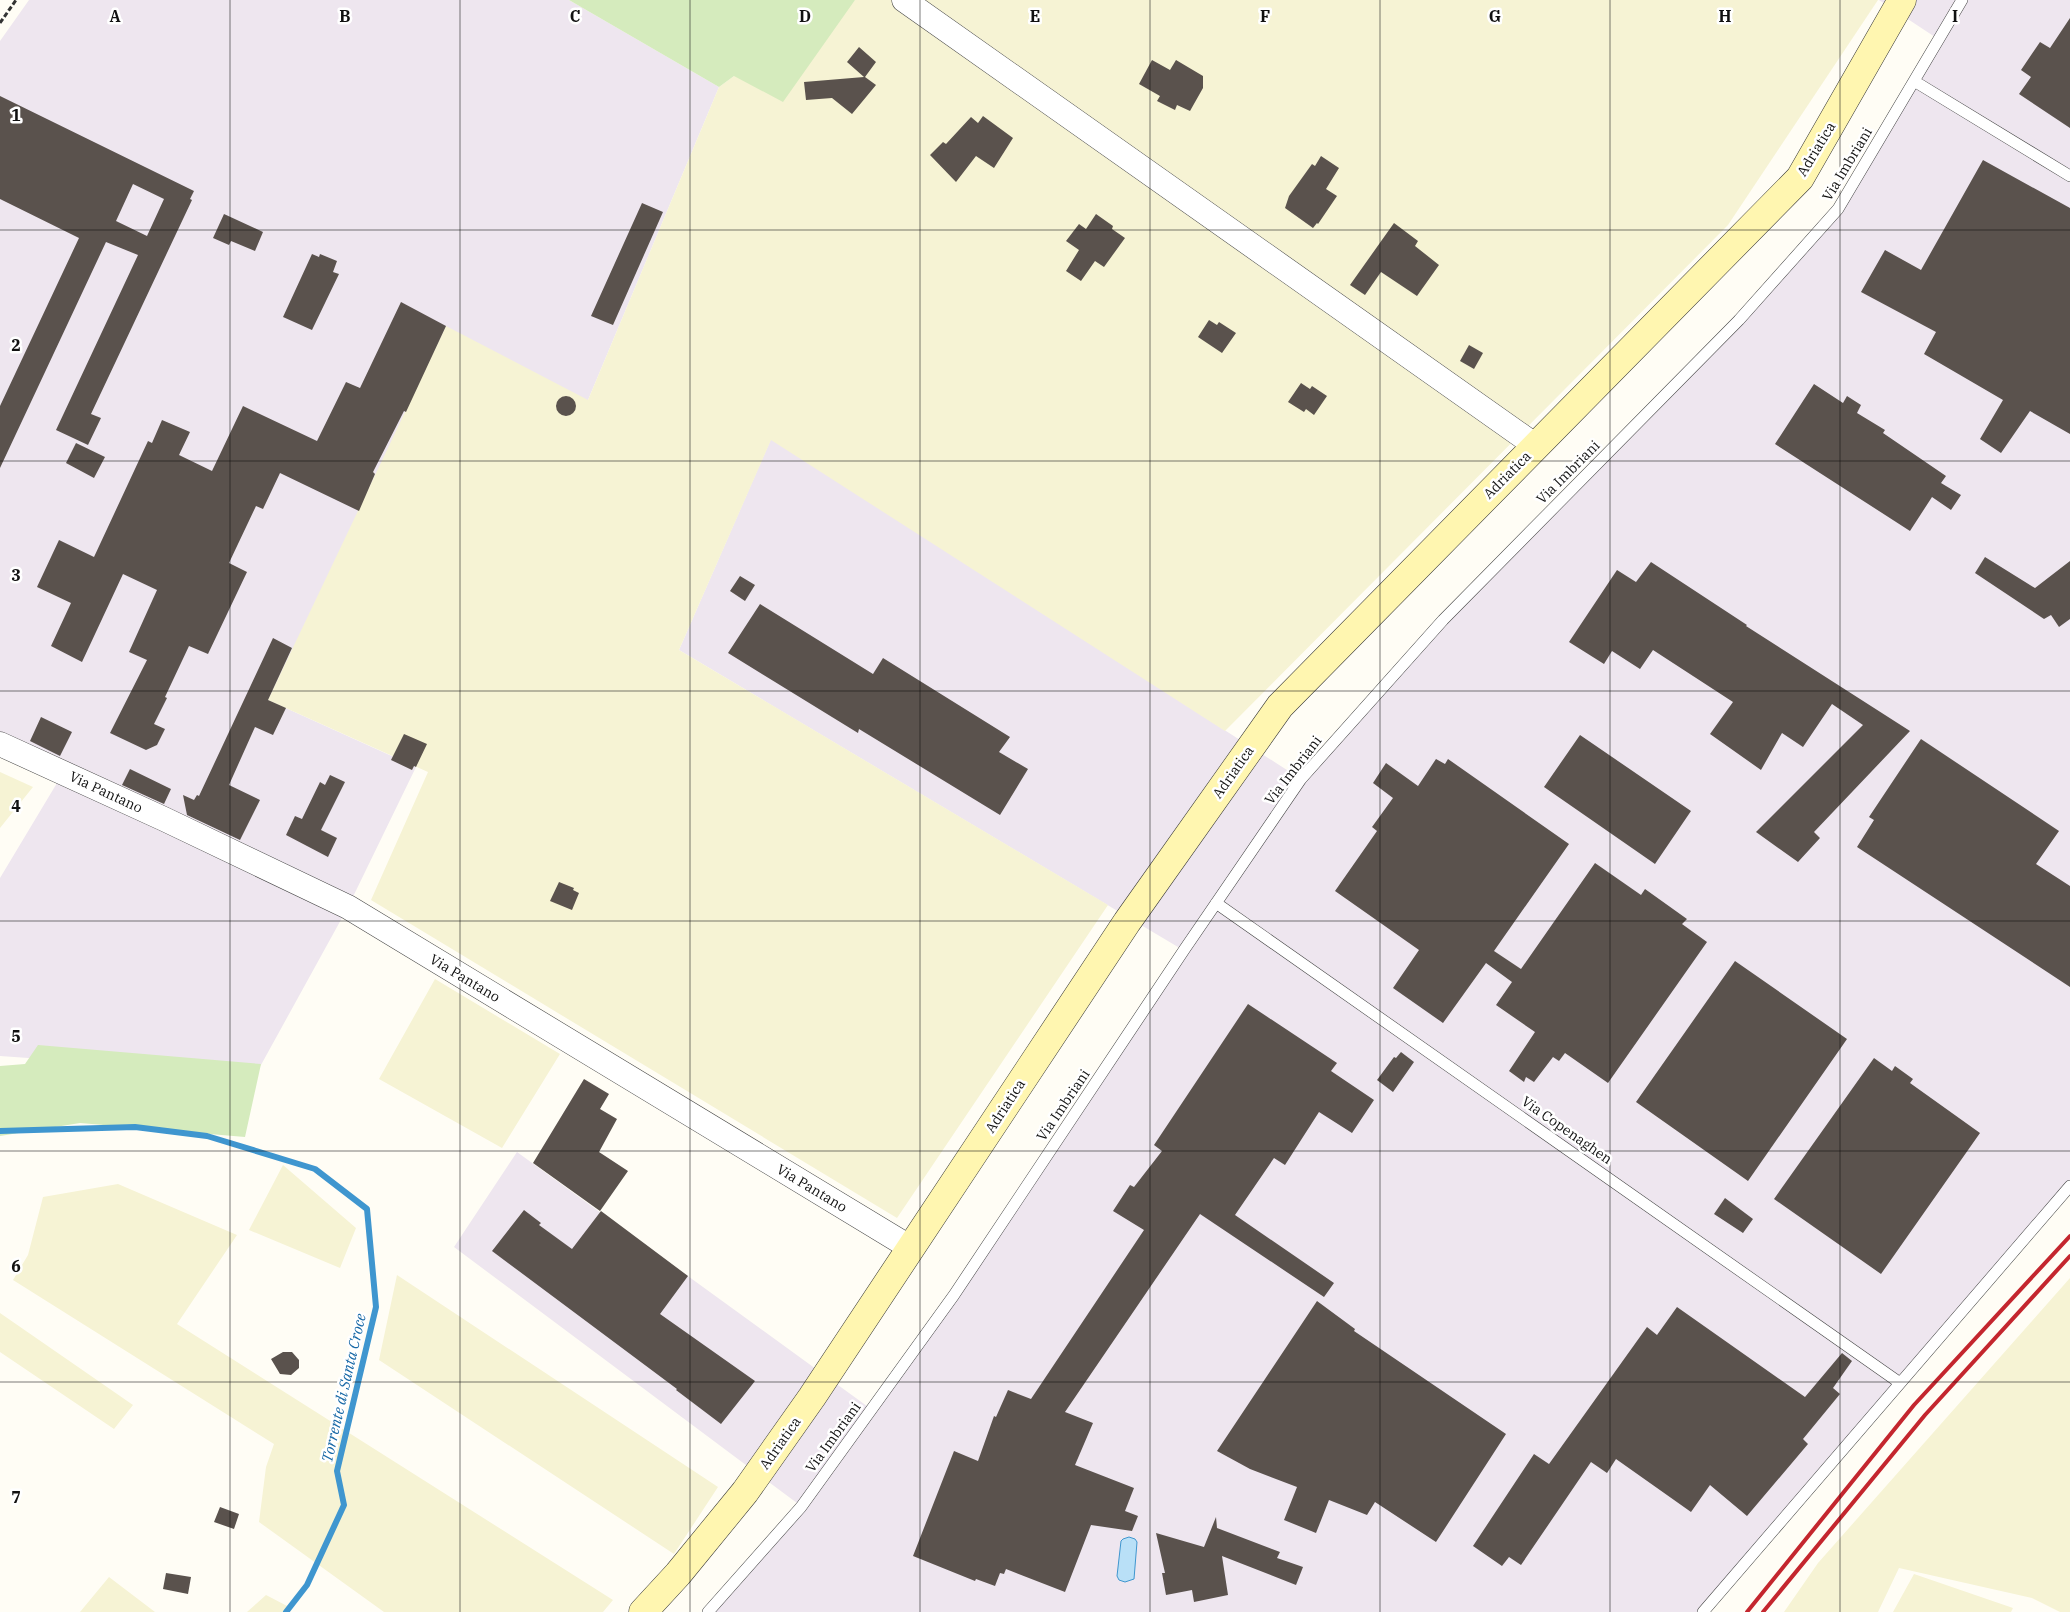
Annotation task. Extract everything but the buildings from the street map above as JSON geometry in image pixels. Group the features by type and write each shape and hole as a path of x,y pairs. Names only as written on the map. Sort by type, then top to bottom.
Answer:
{"main road":[{"name":"Adriatica","path":"643,1612 678,1574 745,1492 812,1397 1127,922 1280,706 1800,178 1902,0"}],"street":[{"path":"904,0 1536,446"},
{"name":"Via Pantano","path":"0,744 164,819 348,908 911,1248"}],"lane":[{"name":"Via Imbriani","path":"708,1612 802,1506 954,1295 1301,779 1436,627 1739,320 1838,209 1962,0"},
{"path":"1914,81 2070,176"},
{"name":"Via Copenaghen","path":"1216,903 1900,1383"},
{"path":"1703,1612 2070,1186"}],"path":[{"path":"0,23 16,0"}],"shaded area":[{"path":"29,0 569,0 719,87 588,400 268,700 416,767 348,907 256,1074 0,1056 0,878 63,773 0,746 0,41"},
{"path":"855,0 1878,0 1728,225 1225,731 771,440 679,650 1108,905 897,1218 371,900 428,772 268,700 446,326 588,400 719,87"},
{"path":"1879,0 2070,0 2070,1186 1703,1612 708,1612 801,1506 454,1247 517,1152 871,1409 1183,950 679,650 771,439 1301,779 1443,620 1838,209 1938,39"},
{"path":"0,772 33,787 0,828"},
{"path":"435,979 560,1054 502,1148 379,1079"},
{"path":"283,1165 356,1228 340,1268 249,1230"},
{"path":"118,1184 237,1235 177,1324 613,1600 603,1612 384,1612 259,1522 266,1467 274,1444 13,1280 28,1255 43,1197"},
{"path":"397,1275 718,1487 674,1554 379,1360"},
{"path":"2070,1278 2070,1612 2060,1612 2032,1598 1899,1568 1878,1612 1784,1612 1818,1563"},
{"path":"0,1313 133,1405 114,1429 0,1352"},
{"path":"1914,1574 2013,1608 2011,1612 1893,1612"},
{"path":"109,1577 155,1612 80,1612"},
{"path":"266,1595 291,1608 288,1612 247,1612"}],"green space":[{"path":"569,0 855,0 783,102 734,76 719,87"},
{"path":"38,1045 261,1064 245,1137 80,1123 0,1136 0,1066 25,1064"}],"water":[{"path":"1129,1537 1137,1542 1134,1579 1125,1582 1119,1580 1117,1576 1121,1541"}],"waterway":[{"name":"Torrente di Santa Croce","path":"0,1131 135,1127 207,1136 315,1169 367,1209 376,1307 337,1471 344,1505 307,1585 286,1612"}],"railway":[{"path":"1747,1612 1914,1405 2070,1236"},
{"path":"1763,1612 1925,1415 2070,1256"}]}
